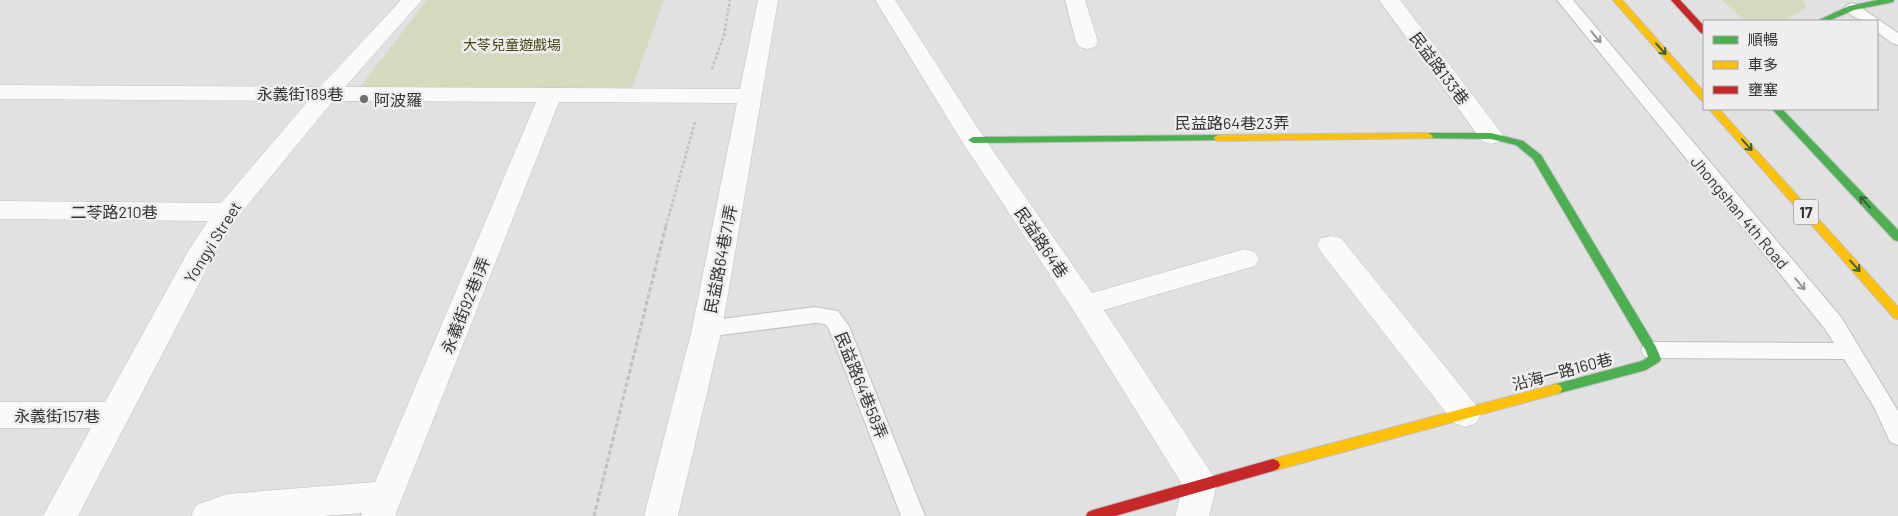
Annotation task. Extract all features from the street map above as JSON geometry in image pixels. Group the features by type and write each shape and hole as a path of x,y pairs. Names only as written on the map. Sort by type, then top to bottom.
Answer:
{"street":[{"name":"Yongyi Street","path":"60,516 204,248 228,212 327,93 412,0"},
{"name":"民益路64巷71弄","path":"661,516 707,329 768,0"},
{"name":"民益路64巷","path":"885,0 973,140 1085,305 1200,484"},
{"path":"1075,0 1087,42"},
{"name":"民益路133巷","path":"1389,0 1492,136"},
{"path":"1617,0 1703,97"},
{"path":"1675,0 1703,30"},
{"path":"1823,20 1852,8 1890,0"},
{"name":"永義街189巷","path":"0,92 703,94 750,96"},
{"name":"永義街92巷1弄","path":"382,506 551,94"},
{"name":"17","path":"1715,110 1898,315"},
{"path":"1778,110 1898,237"},
{"path":"1790,110 1794,127"},
{"name":"民益路64巷23弄","path":"973,140 1492,136"},
{"path":"1492,136 1519,143 1537,156 1652,350"},
{"name":"二苓路210巷","path":"0,210 228,212"},
{"path":"1331,245 1465,414"},
{"path":"1085,305 1246,259"},
{"name":"沿海一路160巷","path":"1200,484 1646,365 1654,359 1652,350"},
{"name":"永義街157巷","path":"0,415 115,415"},
{"path":"1093,516 1200,484"},
{"path":"1192,516 1200,484"},
{"path":"208,516 227,509 382,506"}],"lane":[{"name":"Jhongshan 4th Road","path":"1565,0 1833,323 1883,403 1898,435"},
{"path":"1852,8 1870,20"},
{"path":"1878,26 1898,40"},
{"name":"民益路64巷58弄","path":"707,329 815,315 831,317 838,326 914,516"},
{"path":"1652,350 1851,352"}],"path":[{"path":"594,516 672,203 703,94 719,52 730,13 730,0"}],"green space":[{"name":"大苓兒童遊戲場","path":"427,0 664,0 632,88 360,87"},
{"path":"1722,0 1803,0 1806,8 1786,20 1744,20"}],"traffic: fast":[{"path":"1823,20 1852,8 1890,0"},
{"path":"1778,110 1898,237"},
{"path":"1428,136 1491,136 1519,143 1537,157 1652,350 1655,359 1646,365 1556,389"},
{"path":"973,140 1218,138"}],"traffic: slow":[{"path":"1617,0 1703,97"},
{"path":"1715,110 1898,315"},
{"path":"1218,138 1428,136"},
{"path":"1273,465 1556,389"}],"traffic: jam":[{"path":"1675,0 1703,30"},
{"path":"1093,516 1273,465"}],"place":[{"name":"阿波羅","path":"364,99"}]}
